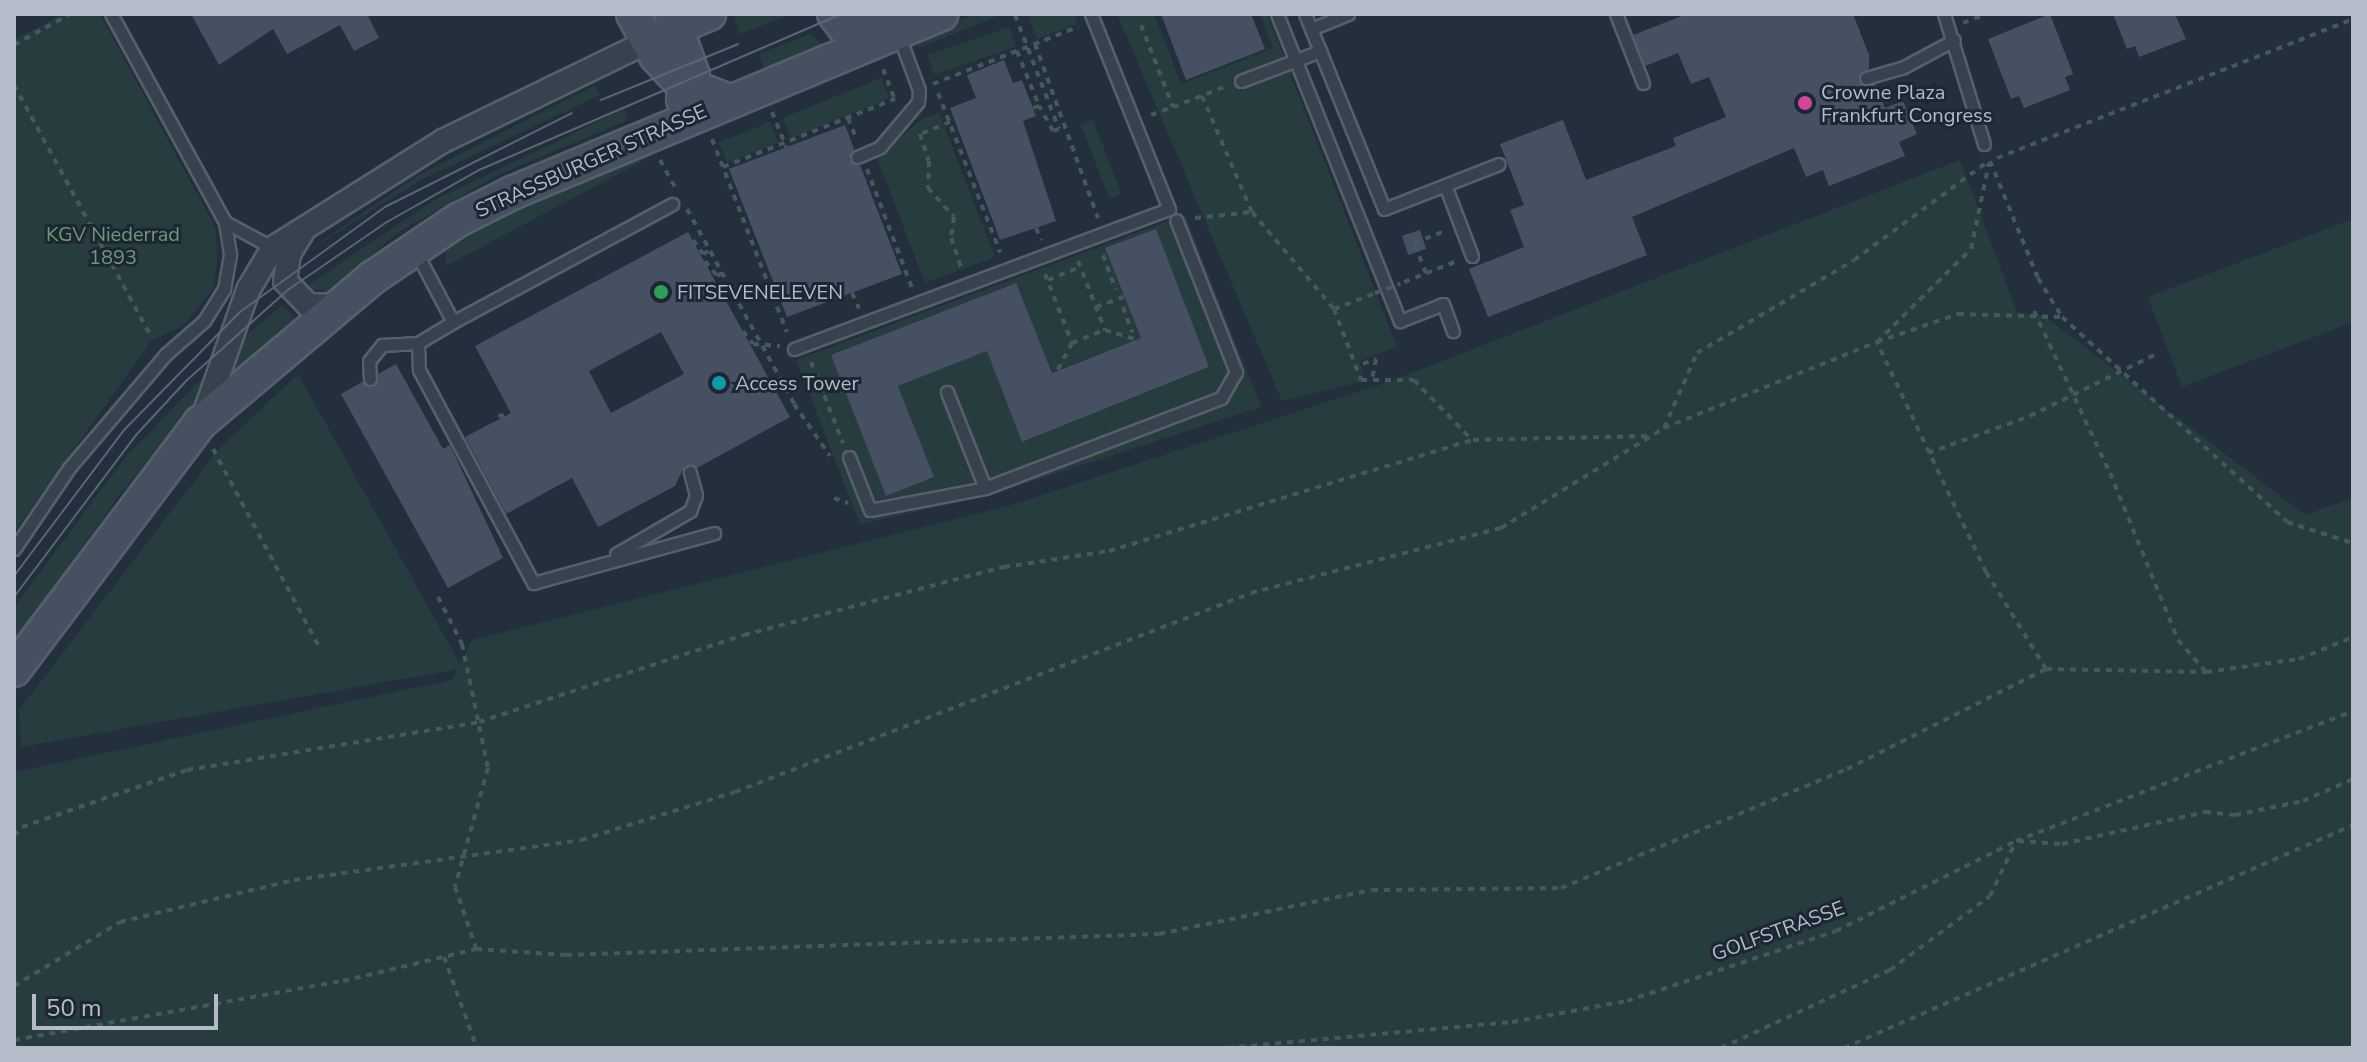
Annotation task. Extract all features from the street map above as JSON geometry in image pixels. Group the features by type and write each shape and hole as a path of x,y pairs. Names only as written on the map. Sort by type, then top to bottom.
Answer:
{"main road":[{"path":"658,143 691,87 691,63 675,21 709,14"},
{"path":"834,14 844,27 861,32 897,32"},
{"name":"STRASSBURGER STRASSE","path":"14,670 204,431 336,306 414,248 514,192 658,143 729,101 941,14"},
{"path":"640,28 691,87 729,101"}],"street":[{"name":"STRASSBURGER STRASSE","path":"204,431 248,290 273,248 443,141 640,28 675,21"},
{"name":"STRASSBURGER STRASSE","path":"310,222 289,254 285,281 308,305 336,306"}],"lane":[{"path":"14,549 69,468 166,354 204,321 224,289 230,254 225,222 111,14"},
{"path":"799,347 966,282 1073,248 1169,209 1091,14"},
{"path":"1277,14 1400,321 1443,304 1453,331"},
{"path":"1305,14 1384,209 1499,164"},
{"path":"1311,29 1348,14"},
{"path":"1616,14 1643,83"},
{"path":"1944,14 1984,144"},
{"path":"860,156 880,147 918,102 919,90 897,32"},
{"path":"1866,78 1902,68 1952,34"},
{"path":"1241,81 1320,51"},
{"path":"1445,185 1472,256"},
{"path":"370,379 369,361 382,345 418,343 672,204"},
{"path":"849,457 870,510 985,488 1221,398 1232,385 1236,372 1176,220"},
{"path":"225,222 273,248"},
{"path":"414,248 453,322"},
{"path":"418,343 419,370 533,583 714,533"},
{"path":"947,392 985,488"},
{"path":"602,563 684,518 696,495 690,472"}],"path":[{"path":"14,45 70,14"},
{"path":"1952,34 1986,14"},
{"path":"1015,15 1059,129 1053,131 1036,107 1017,51"},
{"path":"1664,428 1697,353 1854,260 1990,161 2353,19"},
{"path":"1141,25 1173,107"},
{"path":"1035,44 1104,235"},
{"path":"883,69 893,109"},
{"path":"931,73 1007,271"},
{"path":"1156,114 1241,81"},
{"path":"14,85 151,336"},
{"path":"1202,96 1252,212 1334,309 1361,380 1414,380 1473,440"},
{"path":"772,112 786,147"},
{"path":"848,118 868,179 917,301"},
{"path":"950,122 920,134 929,161 928,188 954,217 951,238 966,282"},
{"path":"856,139 865,135"},
{"path":"711,136 785,326"},
{"path":"658,143 709,250 834,466"},
{"path":"1984,144 2038,278 2062,317 2287,522 2353,543"},
{"path":"723,167 741,160"},
{"path":"1877,342 1971,249 1990,161"},
{"path":"1201,219 1252,212"},
{"path":"1426,273 1414,243 1460,225"},
{"path":"693,240 703,254 709,250"},
{"path":"1073,248 1105,330"},
{"path":"1103,255 1116,290"},
{"path":"1410,280 1472,256"},
{"path":"1040,260 1072,343"},
{"path":"705,261 717,276 722,273"},
{"path":"1048,280 1080,267"},
{"path":"1375,293 1400,284"},
{"path":"1096,307 1124,297"},
{"path":"1334,309 1366,297"},
{"path":"1123,307 1132,332"},
{"path":"14,986 120,922 294,880 581,840 721,797 1251,593 1501,528 1664,428 1877,342 1958,314 2034,311 2062,317"},
{"path":"2034,311 2075,392 2178,640 2206,672"},
{"path":"1057,371 1072,343 1105,330 1137,340"},
{"path":"743,331 753,344 759,341"},
{"path":"1877,342 1986,572 2046,669"},
{"path":"799,347 849,457"},
{"path":"1928,453 2030,416 2117,370 2156,354"},
{"path":"1363,364 1376,359 1372,380"},
{"path":"498,416 507,415"},
{"path":"204,431 319,647"},
{"path":"14,836 22,827 187,770 479,722 744,635 1004,567 1109,551 1473,440 1652,436"},
{"path":"844,491 849,503"},
{"path":"438,597 462,644 488,768 455,887 476,949"},
{"path":"14,1040 215,1006 476,949 566,955 1159,934 1372,890 1561,888 1847,769 2046,669 2206,672 2299,659 2353,637"},
{"name":"GOLFSTRASSE","path":"1227,1048 1512,1022 1627,1001 1836,931 2016,841 2353,711"},
{"path":"1721,1048 1890,970 1990,896 2016,841 2062,844 2205,812 2235,815 2303,801 2353,779"},
{"path":"1844,1048 2353,825"},
{"path":"444,957 477,1048"}],"green space":[{"name":"KGV Niederrad 1893","path":"63,14 100,14 216,229 217,258 214,288 183,326 152,340 14,533 14,40"},
{"path":"741,14 792,14 740,34 734,17"},
{"path":"976,14 1003,14 918,48 920,36"},
{"path":"1040,14 1074,14 1077,24 1037,39 1028,18"},
{"path":"1117,14 1154,14 1181,84 1273,48 1260,14 1267,14 1397,347 1359,361 1366,381 1282,401"},
{"path":"1009,27 1016,47 935,75 928,55"},
{"path":"810,34 823,45 764,68 759,54"},
{"path":"881,78 889,98 791,138 783,118"},
{"path":"595,85 600,95 419,181 294,260 417,176"},
{"path":"624,109 628,120 500,174 400,231 328,291 304,288 433,201"},
{"path":"939,113 995,257 925,283 877,158 922,119"},
{"path":"1093,120 1121,194 1109,198 1081,125"},
{"path":"770,122 778,142 727,163 719,143"},
{"path":"656,148 646,159 446,266 445,246 497,216"},
{"path":"1960,160 2017,312 2044,316 2305,515 2353,498 2353,1048 14,1048 14,772 452,680 458,669 21,747 19,710 219,449 298,374 460,664 472,640 1008,506 1391,381"},
{"path":"1185,215 1261,407 987,496 860,524 796,360","holes":["1155,229 1208,368 1023,442 987,351 898,386 934,477 886,496 831,355 1015,283 1052,372 1141,338 1105,249"]},
{"path":"2353,219 2353,322 2182,387 2148,297"},
{"path":"282,305 295,318 234,371 242,339"},
{"path":"213,367 195,404 118,497 14,644 14,609 32,583 125,458"}],"building":[{"path":"191,14 367,14 379,38 354,51 340,25 287,54 273,29 219,65"},
{"path":"1161,14 1251,14 1265,49 1186,80"},
{"path":"1687,14 1853,14 1869,55 1869,68 1858,81 1875,84 1885,108 1903,101 1917,134 1899,142 1905,156 1829,186 1823,170 1806,177 1794,148 1632,217 1647,255 1488,317 1469,269 1524,247 1510,210 1524,205 1500,144 1563,120 1586,180 1676,146 1673,138 1726,117 1709,77 1691,84 1678,53 1645,66 1633,35"},
{"path":"2050,14 2073,74 2065,77 2070,90 2024,108 2019,96 2011,99 1988,39"},
{"path":"2113,14 2175,14 2186,39 2139,57 2135,46 2127,49"},
{"path":"1004,60 1013,83 1022,80 1036,116 1023,121 1056,221 1000,240 950,108 976,98 967,75"},
{"path":"845,125 854,149 849,160 860,165 902,274 787,317 729,169"},
{"path":"1156,229 1209,367 1022,442 987,351 898,386 934,477 886,496 831,355 1016,283 1052,373 1141,338 1105,248"},
{"path":"1420,230 1426,249 1408,255 1402,236"},
{"name":"Access Tower","path":"688,232 790,417 697,468 685,465 675,486 598,527 572,478 506,514 465,437 511,413 475,346","holes":["661,332 684,374 611,413 589,371"]},
{"path":"396,364 443,449 450,445 503,558 448,588 341,394 362,382 374,386 378,374"}],"tram line":[{"path":"14,597 136,435 186,381 289,289 387,222 479,170 842,14"},
{"path":"601,100 738,44"},
{"path":"14,576 124,430 240,312 385,207 572,113"}],"place":[{"name":"Crowne Plaza Frankfurt Congress","path":"1805,103"},
{"name":"FITSEVENELEVEN","path":"661,292"},
{"name":"Access Tower","path":"719,383"}]}
